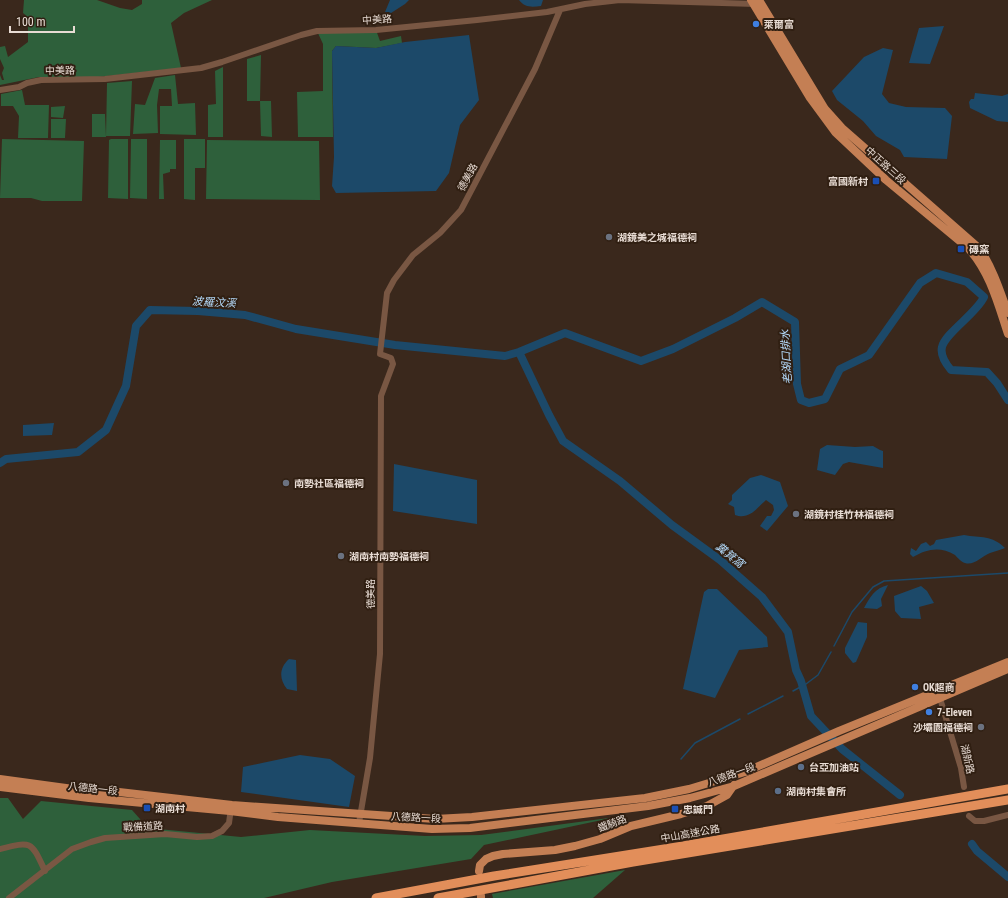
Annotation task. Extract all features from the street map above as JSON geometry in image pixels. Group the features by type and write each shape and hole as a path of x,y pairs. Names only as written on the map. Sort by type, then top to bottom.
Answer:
{"highway":[{"name":"中山高速公路","path":"376,898 494,876 683,846 1008,789"},
{"name":"中山高速公路","path":"438,898 634,862 1008,800"}],"main road":[{"name":"中正路三段","path":"756,2 825,109 842,128 980,249 996,280 1008,313"},
{"name":"中正路三段","path":"756,2 810,98 835,132 886,180 968,248 975,256 990,282 1008,334"},
{"path":"818,745 847,737 1008,662"},
{"path":"818,745 839,731 1008,669"},
{"name":"八德路一段","path":"0,787 88,798 231,808 435,819 472,817 645,798 689,789 745,772 818,745"},
{"name":"八德路一段","path":"0,779 88,791 119,792 231,808 278,817 432,829 470,828 648,806 690,798 734,786 818,745"},
{"name":"鐵騎路","path":"479,871 480,865 486,859 494,856 555,850 575,846 600,839 631,826 707,806 727,795 745,772"}],"street":[{"name":"中美路","path":"0,90 19,87 41,80 105,79 201,68 301,34 316,31 376,30 508,17 620,0 756,2"},
{"name":"德美路","path":"359,823 370,758 380,654 381,396 393,364 391,358 380,354 387,293 394,280 414,255 440,233 461,210 535,69 560,10"},
{"name":"湖新路","path":"939,695 964,786"},
{"name":"戰備道路","path":"9,898 72,849 105,838 165,834 197,837 212,836 222,831 229,823 231,808"},
{"path":"969,816 975,822 1008,815"},
{"path":"0,849 25,844 31,846 45,871"}],"green space":[{"path":"24,0 97,0 120,8 132,10 142,4 142,0 212,0 184,13 171,23 181,68 98,77 39,77 0,85 0,75 2,80 4,80 2,73 4,68 0,59 0,47 5,46 8,57 28,42 28,17 23,13"},
{"path":"376,30 380,41 401,36 402,43 376,48 336,46 332,51 333,137 298,137 297,92 323,91 323,44 317,31"},
{"path":"261,55 260,101 247,101 247,59"},
{"path":"223,67 223,137 208,137 208,105 216,104 215,71"},
{"path":"175,75 178,104 195,103 196,135 160,134 160,106 172,106 171,89 159,89 157,105 158,133 133,134 135,104 145,105 155,78"},
{"path":"132,81 130,136 106,136 107,83"},
{"path":"22,90 25,105 49,105 48,138 18,138 19,116 13,106 1,106 1,94"},
{"path":"260,101 271,101 272,137 261,136"},
{"path":"65,106 63,118 51,117 51,107"},
{"path":"92,114 105,114 106,137 92,137"},
{"path":"51,119 66,119 65,138 51,138"},
{"path":"2,139 84,141 82,201 42,201 31,198 0,198"},
{"path":"128,139 128,199 108,198 109,140"},
{"path":"131,139 147,139 147,199 130,198"},
{"path":"184,139 205,139 205,168 195,168 195,200 184,199"},
{"path":"160,140 176,140 176,169 170,169 170,172 163,174 164,199 159,199"},
{"path":"207,140 319,141 320,200 206,199"},
{"path":"0,798 8,798 23,819 41,801 132,810 148,828 241,837 310,830 425,836 481,835 616,817 484,845 471,859 332,882 264,898 0,898"},
{"path":"625,870 593,898 493,898 492,894"}],"water":[{"path":"390,0 409,0 391,13 385,12"},
{"path":"519,0 543,0 541,6 532,7 526,6"},
{"path":"944,26 930,64 909,63 919,28"},
{"path":"469,35 479,100 460,125 449,173 436,191 336,193 332,186 334,157 332,51 336,46 376,48 405,42"},
{"path":"883,48 893,50 882,94 889,103 906,107 945,108 952,116 947,159 904,157 900,150 876,136 863,121 837,100 832,91 864,57"},
{"path":"975,93 1002,96 1008,94 1008,122 997,121 970,108 969,102 971,99 974,99"},
{"path":"54,423 52,435 23,436 23,425"},
{"path":"827,445 855,447 873,446 883,451 883,468 849,462 843,464 835,475 817,470 820,449"},
{"path":"394,464 477,480 477,524 393,511"},
{"path":"761,475 780,482 788,506 767,531 760,526 767,516 771,516 774,510 773,505 766,500 752,513 744,516 735,515 734,507 728,504 732,500 732,495 750,478"},
{"path":"964,535 991,539 1005,548 990,553 975,562 968,564 962,562 955,555 944,550 928,550 913,557 910,554 911,548 916,551 921,544 926,542 930,546 934,544 936,540"},
{"path":"888,585 881,599 882,606 877,609 864,608 876,591 883,586"},
{"path":"921,586 927,591 934,603 919,607 921,619 901,618 895,611 894,596"},
{"path":"708,589 717,589 767,637 768,647 739,650 715,698 683,689 704,592"},
{"path":"858,622 867,623 867,637 856,662 853,663 845,653 845,648"},
{"path":"289,659 296,660 297,691 287,689 281,677 283,666"},
{"path":"300,755 330,759 355,776 349,807 241,792 243,767"}],"waterway":[{"name":"老湖口排水","path":"0,463 6,459 78,452 106,430 126,386 136,326 150,310 198,311 245,315 296,329 395,345 505,356 519,352 565,333 641,361 673,349 735,318 762,302 795,322 797,384 801,400 809,403 825,399 840,369 869,355 920,283 936,273 967,282 984,297 944,342 942,350 945,362 951,370 987,372 997,383 1008,400"},
{"name":"糞箕窩","path":"519,352 563,441 620,481 672,525 720,560 762,597 788,632 796,670 801,681 811,716 842,749 900,795"},
{"path":"834,646 852,612 873,587 884,581 1008,573"},
{"path":"793,691 818,675 831,652"},
{"path":"748,714 783,696"},
{"path":"681,759 695,743 740,719"},
{"name":"糞箕窩","path":"972,844 977,851 1008,877"}],"place":[{"name":"萊爾富","path":"756,24"},
{"name":"富國新村","path":"876,181"},
{"name":"湖鏡美之城福德祠","path":"609,237"},
{"name":"磚窯","path":"961,249"},
{"name":"南勢社區福德祠","path":"286,483"},
{"name":"湖鏡村桂竹林福德祠","path":"796,514"},
{"name":"湖南村南勢福德祠","path":"341,556"},
{"name":"OK超商","path":"915,687"},
{"name":"7-Eleven","path":"929,712"},
{"name":"沙壩園福德祠","path":"981,727"},
{"name":"台亞加油站","path":"801,767"},
{"name":"湖南村集會所","path":"778,791"},
{"name":"湖南村","path":"147,808"},
{"name":"忠誠門","path":"675,809"}],"water label":[{"name":"波羅汶溪","path":"214,302"}]}
